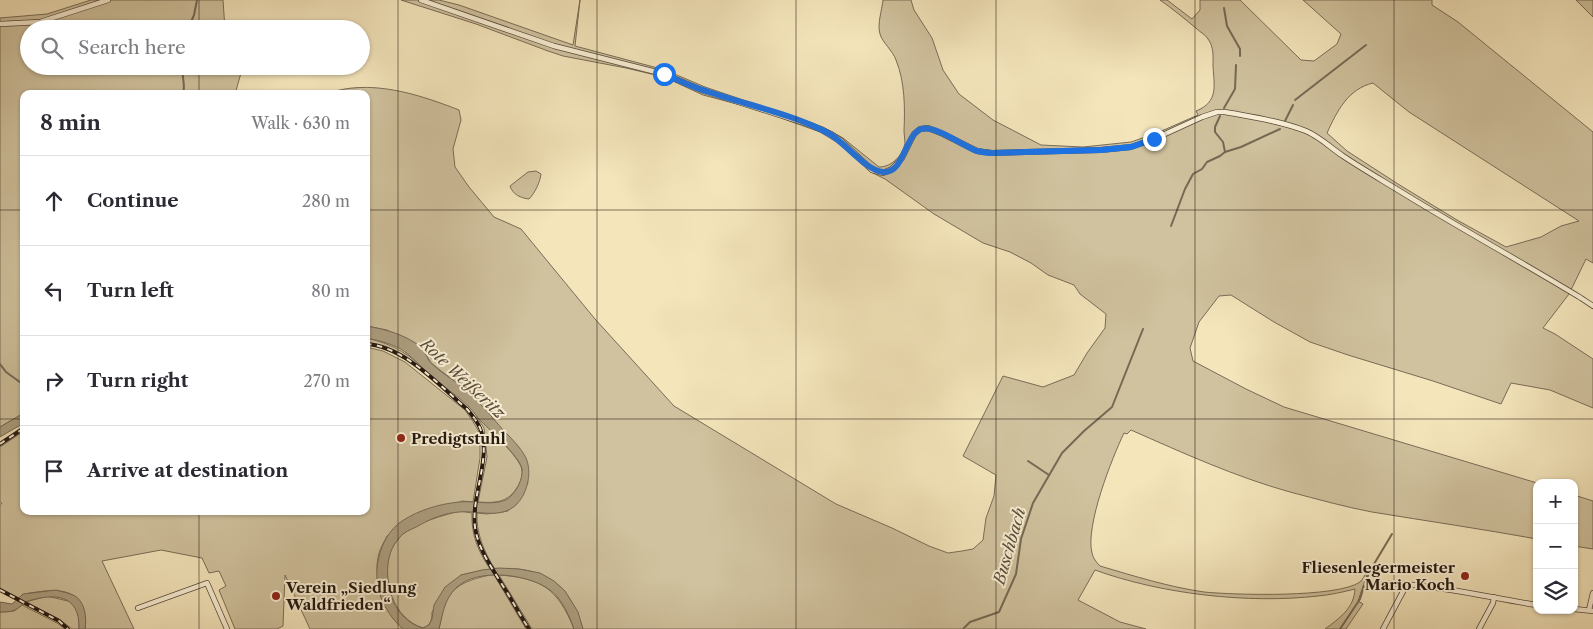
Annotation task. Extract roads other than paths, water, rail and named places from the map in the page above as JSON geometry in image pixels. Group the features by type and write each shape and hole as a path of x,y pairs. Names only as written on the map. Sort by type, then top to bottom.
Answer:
{"street":[{"path":"46,20 108,0"},
{"path":"421,0 554,46 664,74 704,91 811,125 840,140 872,170 883,172 892,168 902,158 914,134 928,128 977,151 1010,154 1131,147 1217,112 1287,124 1320,139 1341,155 1399,191 1485,242 1504,251 1593,306"},
{"path":"0,24 20,23"},
{"path":"138,608 207,583 227,629"},
{"path":"1378,585 1386,583 1443,588 1533,604"},
{"path":"1383,629 1407,584"},
{"path":"1578,609 1591,610 1593,593"},
{"path":"1479,629 1493,603 1494,597"}],"waterway":[{"path":"192,20 197,0"},
{"path":"1224,8 1227,26 1240,49 1240,56"},
{"path":"1295,100 1366,45"},
{"path":"1224,108 1235,89 1236,65"},
{"path":"183,75 184,90"},
{"path":"1285,121 1293,105"},
{"path":"1171,226 1185,189 1193,174 1202,169 1207,162 1225,152 1223,142 1215,132 1220,116"},
{"path":"1225,152 1241,147 1280,129"},
{"name":"Buschbach","path":"963,629 970,622 999,612 1016,574 1021,539 1033,503 1062,453 1112,407 1143,329"},
{"path":"0,364 6,372 20,382"},
{"path":"1028,461 1049,475"},
{"path":"1365,582 1392,534"},
{"path":"1340,629 1360,599 1364,586"}],"railway":[{"path":"370,345 380,346 408,359 467,409 480,428 484,452 476,502 475,527 479,543 486,558 529,629"},
{"path":"0,444 20,431"},
{"path":"0,590 59,621 68,629"}],"place":[{"name":"Predigtstuhl","path":"401,438"},
{"name":"Fliesenlegermeister Mario Koch","path":"1465,576"},
{"name":"Verein „Siedlung Waldfrieden“","path":"276,596"}],"water label":[{"name":"Rote Weißeritz","path":"463,378"}]}
